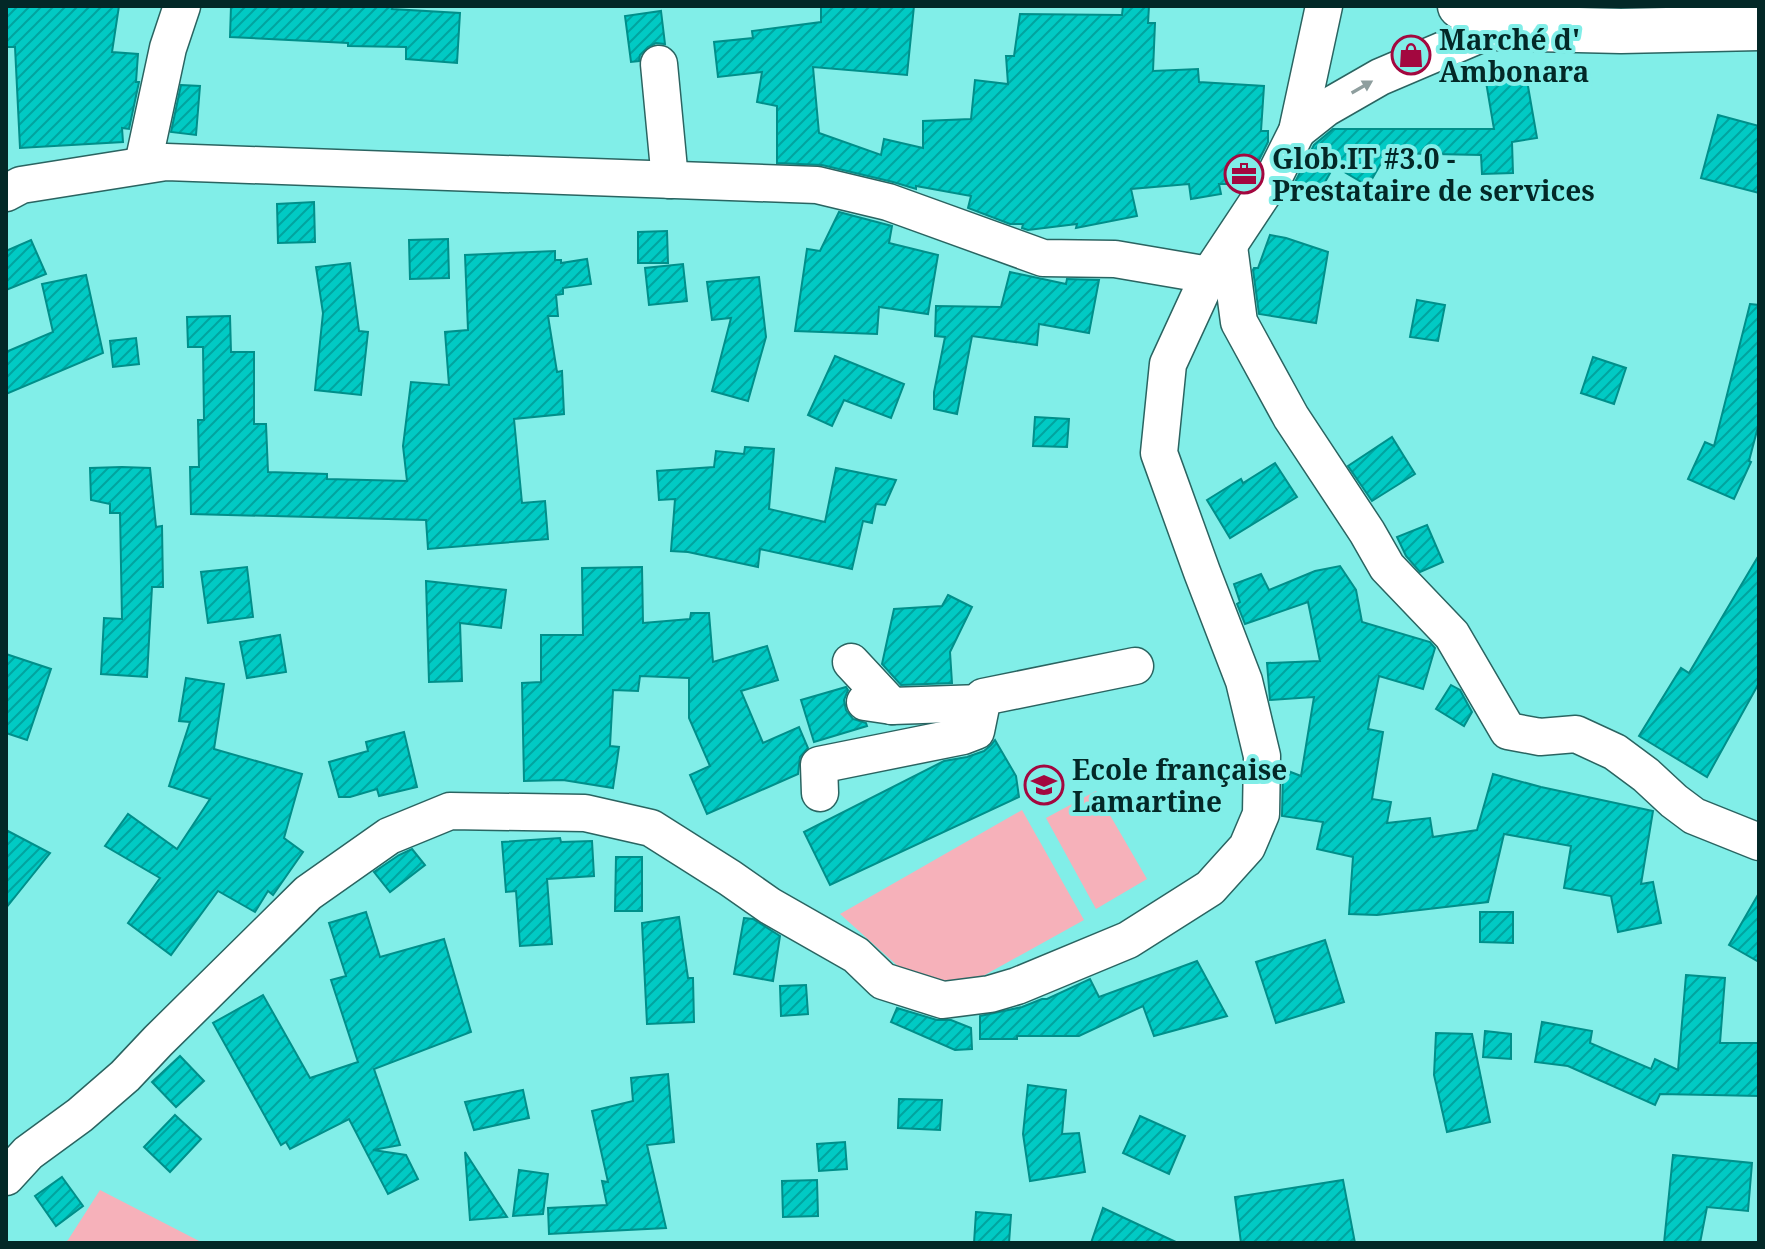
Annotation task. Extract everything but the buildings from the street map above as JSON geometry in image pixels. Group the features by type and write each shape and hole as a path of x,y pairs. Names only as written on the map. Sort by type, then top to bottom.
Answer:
{"main road":[{"path":"1477,17 1621,31 1759,28"}],"street":[{"path":"143,164 168,48 182,6"},
{"path":"6,1177 28,1153 80,1115 125,1076 308,893 389,836 450,811 585,813 651,828 770,906 856,955 883,981 943,1000 990,994 1017,986 1128,940 1210,888 1247,847 1261,814 1262,756 1244,681 1159,453 1168,364 1219,260 1274,177 1297,131 1324,6"},
{"path":"1297,131 1326,108 1477,17"},
{"path":"659,64 670,180"},
{"path":"6,193 21,185 166,162 817,185 888,202 1043,258 1219,260"},
{"path":"1219,260 1239,322 1291,417 1387,567 1452,635 1508,731 1540,737 1576,734 1615,752 1694,816 1759,842"},
{"path":"851,662 878,704 982,703"},
{"path":"820,793 819,765 976,731 983,697 1135,666"}],"shaded area":[{"path":"1096,791 1147,879 1096,909 1046,818"},
{"path":"1022,810 1084,920 965,986 910,977 840,914"},
{"path":"100,1190 203,1243 64,1243"}],"place":[{"name":"Marché d' Ambonara","path":"1411,55"},
{"name":"Glob.IT #3.0 - Prestataire de services","path":"1244,174"},
{"name":"Ecole française Lamartine","path":"1044,785"}]}
